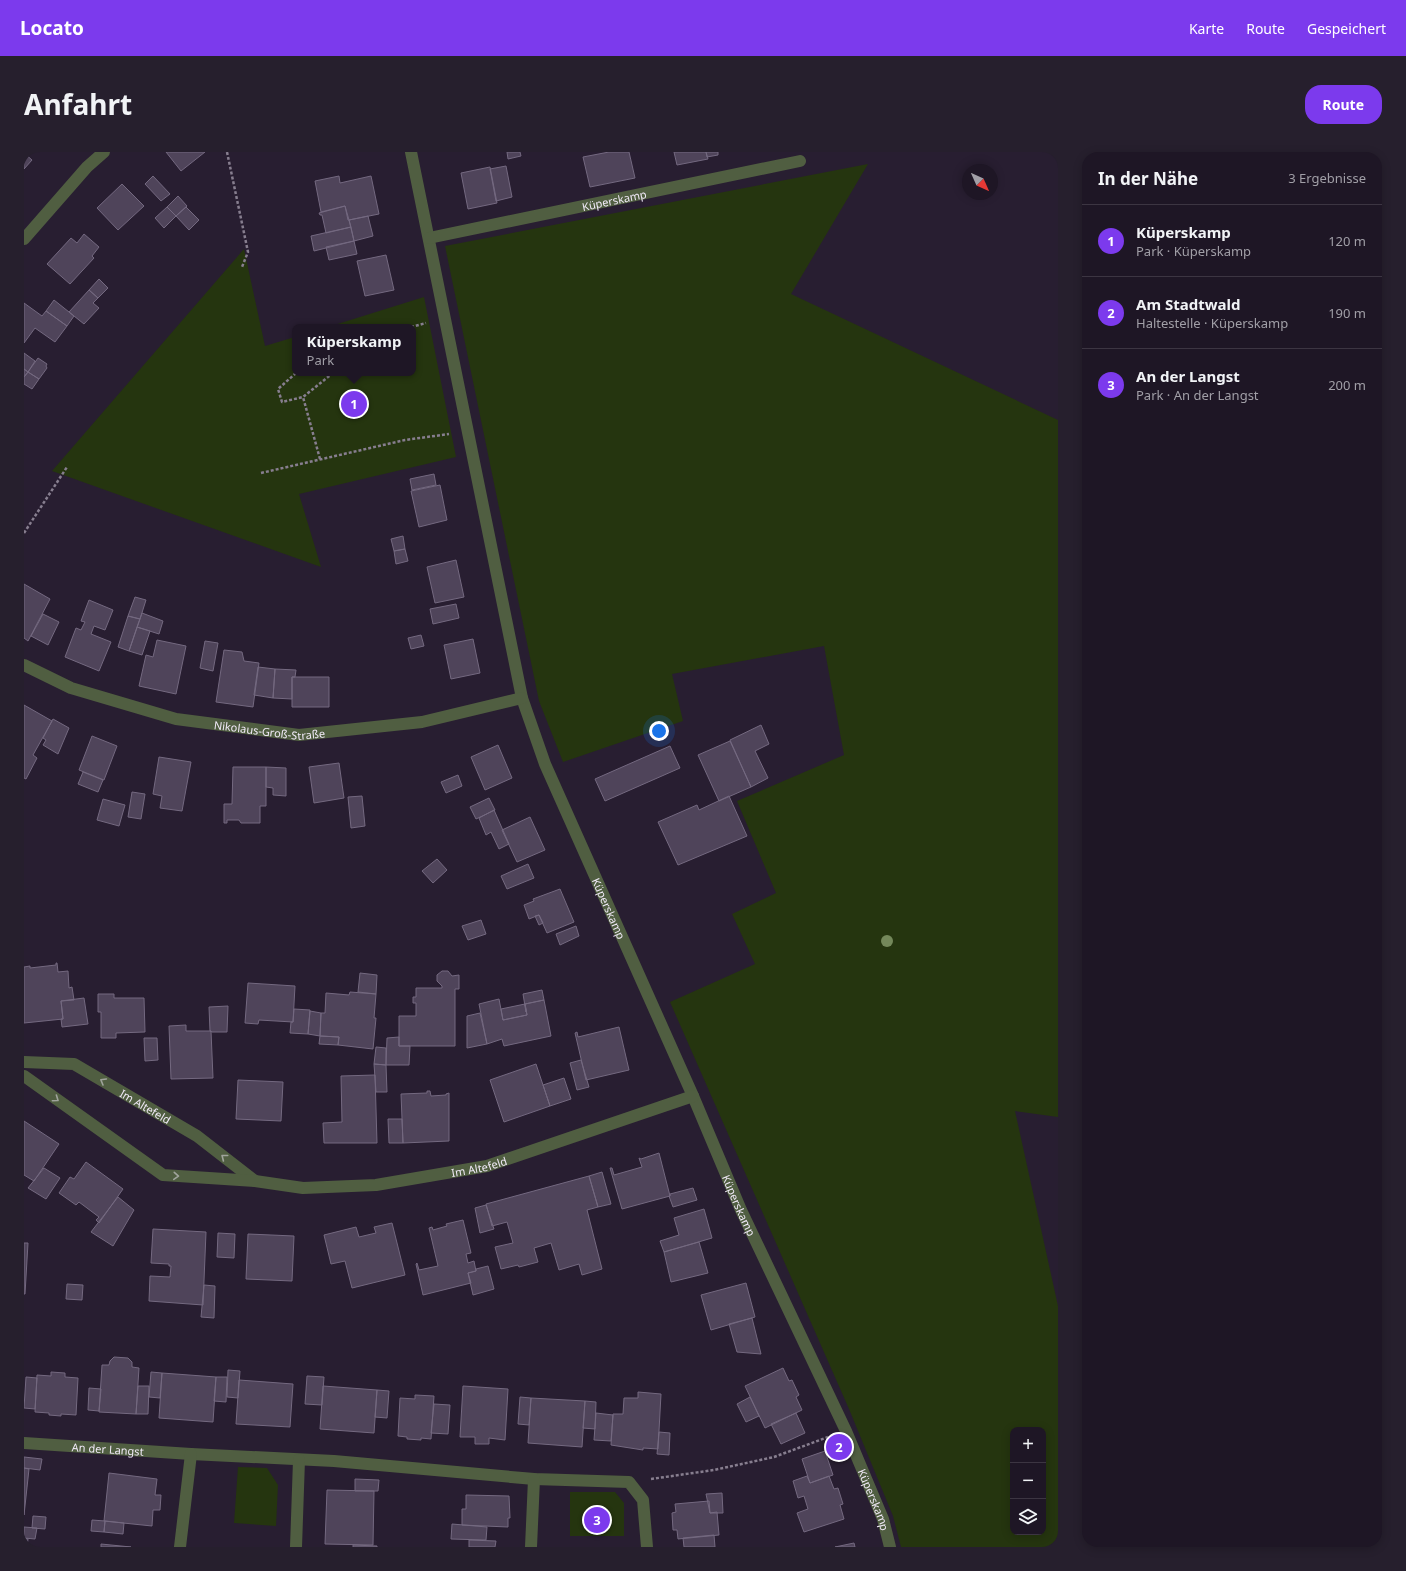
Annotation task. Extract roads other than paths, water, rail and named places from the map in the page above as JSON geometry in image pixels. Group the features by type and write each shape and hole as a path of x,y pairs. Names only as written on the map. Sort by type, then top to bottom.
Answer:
{"street":[{"path":"24,239 86,167 104,152"},
{"name":"Küperskamp","path":"411,152 522,698 545,764 693,1096 741,1210 846,1431 883,1519 890,1547"},
{"name":"Küperskamp","path":"429,238 800,161"},
{"name":"Nikolaus-Groß-Straße","path":"24,665 70,688 176,720 298,735 422,722 522,698"},
{"name":"Im Altefeld","path":"24,1062 74,1064 197,1136 255,1181"},
{"name":"Im Altefeld","path":"24,1076 163,1175 255,1181 302,1188 376,1185 488,1166 693,1096"},
{"name":"An der Langst","path":"24,1443 191,1454 334,1461 534,1479 628,1482 644,1500 647,1547"},
{"path":"180,1547 191,1454"},
{"path":"296,1547 299,1460"},
{"path":"531,1547 534,1479"}],"place":[{"name":"Küperskamp","path":"354,404"},
{"name":"Am Stadtwald","path":"839,1447"},
{"name":"An der Langst","path":"597,1520"}]}
